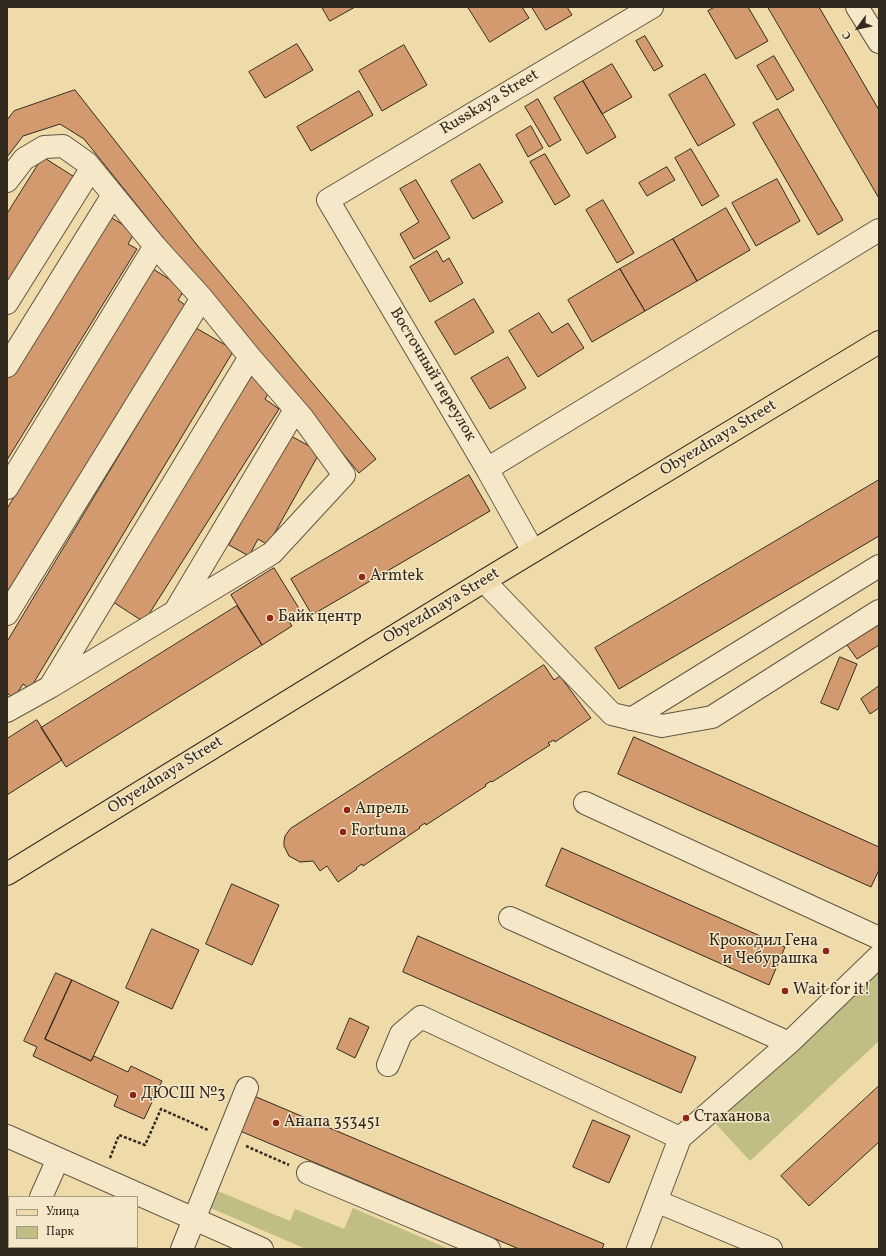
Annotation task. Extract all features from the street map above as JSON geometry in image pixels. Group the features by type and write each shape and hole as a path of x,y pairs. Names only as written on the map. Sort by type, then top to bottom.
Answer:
{"main road":[{"name":"Obyezdnaya Street","path":"7,874 533,551 879,342"}],"street":[{"name":"Russkaya Street","path":"328,200 652,7"},
{"path":"857,7 879,42"},
{"path":"7,181 24,159 44,147 63,146 87,163 155,246 202,298 295,410 344,475 272,553 7,712"},
{"path":"7,303 91,169"},
{"path":"7,366 113,195"},
{"name":"Восточный переулок","path":"328,200 487,469 533,551"},
{"path":"487,469 879,230"},
{"path":"7,488 155,246"},
{"path":"7,614 202,298"},
{"path":"50,687 250,357"},
{"path":"176,610 295,410"},
{"path":"631,719 879,566"},
{"path":"484,581 612,714 662,726 712,718 879,611"},
{"path":"585,804 879,938"},
{"path":"510,918 789,1043"},
{"path":"638,1249 680,1138 789,1043 879,956"},
{"path":"388,1065 400,1034 421,1017 680,1138"},
{"path":"182,1249 247,1088"},
{"path":"7,1136 262,1249"},
{"path":"41,1196 58,1159"},
{"path":"308,1173 489,1249"},
{"path":"656,1201 771,1249"}],"path":[{"path":"102,1178 119,1135 145,1145 161,1109 308,1173"}],"green space":[{"path":"879,972 879,1041 750,1161 714,1122"},
{"path":"213,1189 290,1221 295,1209 344,1229 353,1208 449,1249 306,1249 206,1206"}],"building":[{"path":"322,7 355,7 330,21"},
{"path":"468,7 522,7 529,18 490,42"},
{"path":"532,7 567,7 572,15 546,30"},
{"path":"715,7 748,7 768,41 736,59 708,11"},
{"path":"768,7 819,7 879,110 879,198"},
{"path":"645,36 663,66 654,71 636,41"},
{"path":"297,44 313,70 265,98 249,72"},
{"path":"404,45 427,85 382,111 359,71"},
{"path":"774,56 794,90 777,100 757,66"},
{"path":"612,64 632,97 602,114 583,81"},
{"path":"705,74 735,125 698,146 669,95"},
{"path":"583,81 616,137 587,154 554,98"},
{"path":"75,90 197,245 376,459 359,473 180,259 84,139 60,124 23,136 7,157 7,120 14,111"},
{"path":"359,91 373,115 311,151 297,127"},
{"path":"538,99 561,140 549,147 525,107"},
{"path":"778,109 843,220 818,235 753,123"},
{"path":"531,126 543,148 528,157 516,135"},
{"path":"691,149 719,196 702,206 675,158"},
{"path":"545,154 570,196 555,205 530,162"},
{"path":"43,157 76,178 7,285 7,214"},
{"path":"480,164 503,202 473,219 451,181"},
{"path":"667,167 675,180 647,196 639,183"},
{"path":"777,179 800,221 756,246 732,203"},
{"path":"416,180 450,238 414,259 400,234 419,222 400,189"},
{"path":"603,200 634,253 617,263 586,210"},
{"path":"726,208 750,250 697,281 673,239"},
{"path":"107,215 135,232 128,244 137,249 7,460 7,378"},
{"path":"673,239 697,281 645,311 620,269"},
{"path":"437,251 443,262 449,258 463,283 430,302 410,267"},
{"path":"153,269 185,289 178,300 185,305 7,597 7,509"},
{"path":"620,269 645,311 592,342 568,300"},
{"path":"474,299 494,332 455,355 435,322"},
{"path":"539,313 552,333 568,323 584,348 538,377 509,331"},
{"path":"196,328 234,350 30,689 23,684 14,698 7,693 7,642"},
{"path":"508,357 526,388 490,409 471,378"},
{"path":"253,375 272,387 265,399 279,409 144,622 110,600"},
{"path":"291,436 320,452 268,545 258,539 249,556 229,545"},
{"path":"469,475 490,511 312,615 291,579"},
{"path":"879,480 879,536 619,689 595,648"},
{"path":"274,568 300,610 287,618 292,626 262,645 231,595"},
{"path":"237,606 262,645 66,767 41,728"},
{"path":"879,624 879,645 857,659 847,645"},
{"path":"840,657 857,664 838,710 821,703"},
{"path":"544,665 554,680 560,676 591,718 555,742 554,740 548,743 550,745 492,782 491,781 485,785 486,786 426,825 425,823 419,827 420,828 363,866 362,864 356,868 357,869 338,882 327,866 320,871 313,861 300,862 289,856 284,846 284,841 285,836 290,829"},
{"path":"879,686 879,708 870,714 861,699"},
{"path":"37,720 62,760 7,795 7,739"},
{"path":"634,737 879,847 879,870 871,887 618,774"},
{"path":"562,848 785,947 769,985 546,886"},
{"path":"232,884 279,905 252,965 206,944"},
{"path":"152,929 199,950 172,1009 126,988"},
{"path":"418,936 696,1057 681,1093 403,972"},
{"path":"56,973 72,980 45,1039 91,1061 94,1056 128,1072 131,1066 162,1081 144,1119 114,1106 118,1096 33,1056 37,1047 24,1041"},
{"path":"72,980 119,1002 91,1061 45,1039"},
{"path":"350,1018 369,1027 355,1058 337,1049"},
{"path":"879,1086 879,1142 809,1206 781,1176"},
{"path":"254,1096 604,1244 602,1249 519,1249 240,1131"},
{"path":"593,1120 630,1136 609,1183 573,1167"},
{"path":"7,1200 8,1200 8,1226"}],"place":[{"name":"Armtek","path":"362,577"},
{"name":"Байк центр","path":"270,618"},
{"name":"Апрель","path":"347,810"},
{"name":"Fortuna","path":"343,832"},
{"name":"Крокодил Гена и Чебурашка","path":"826,951"},
{"name":"Wait for it!","path":"785,991"},
{"name":"ДЮСШ №3","path":"133,1095"},
{"name":"Стаханова","path":"686,1118"},
{"name":"Анапа 353451","path":"276,1123"}]}
